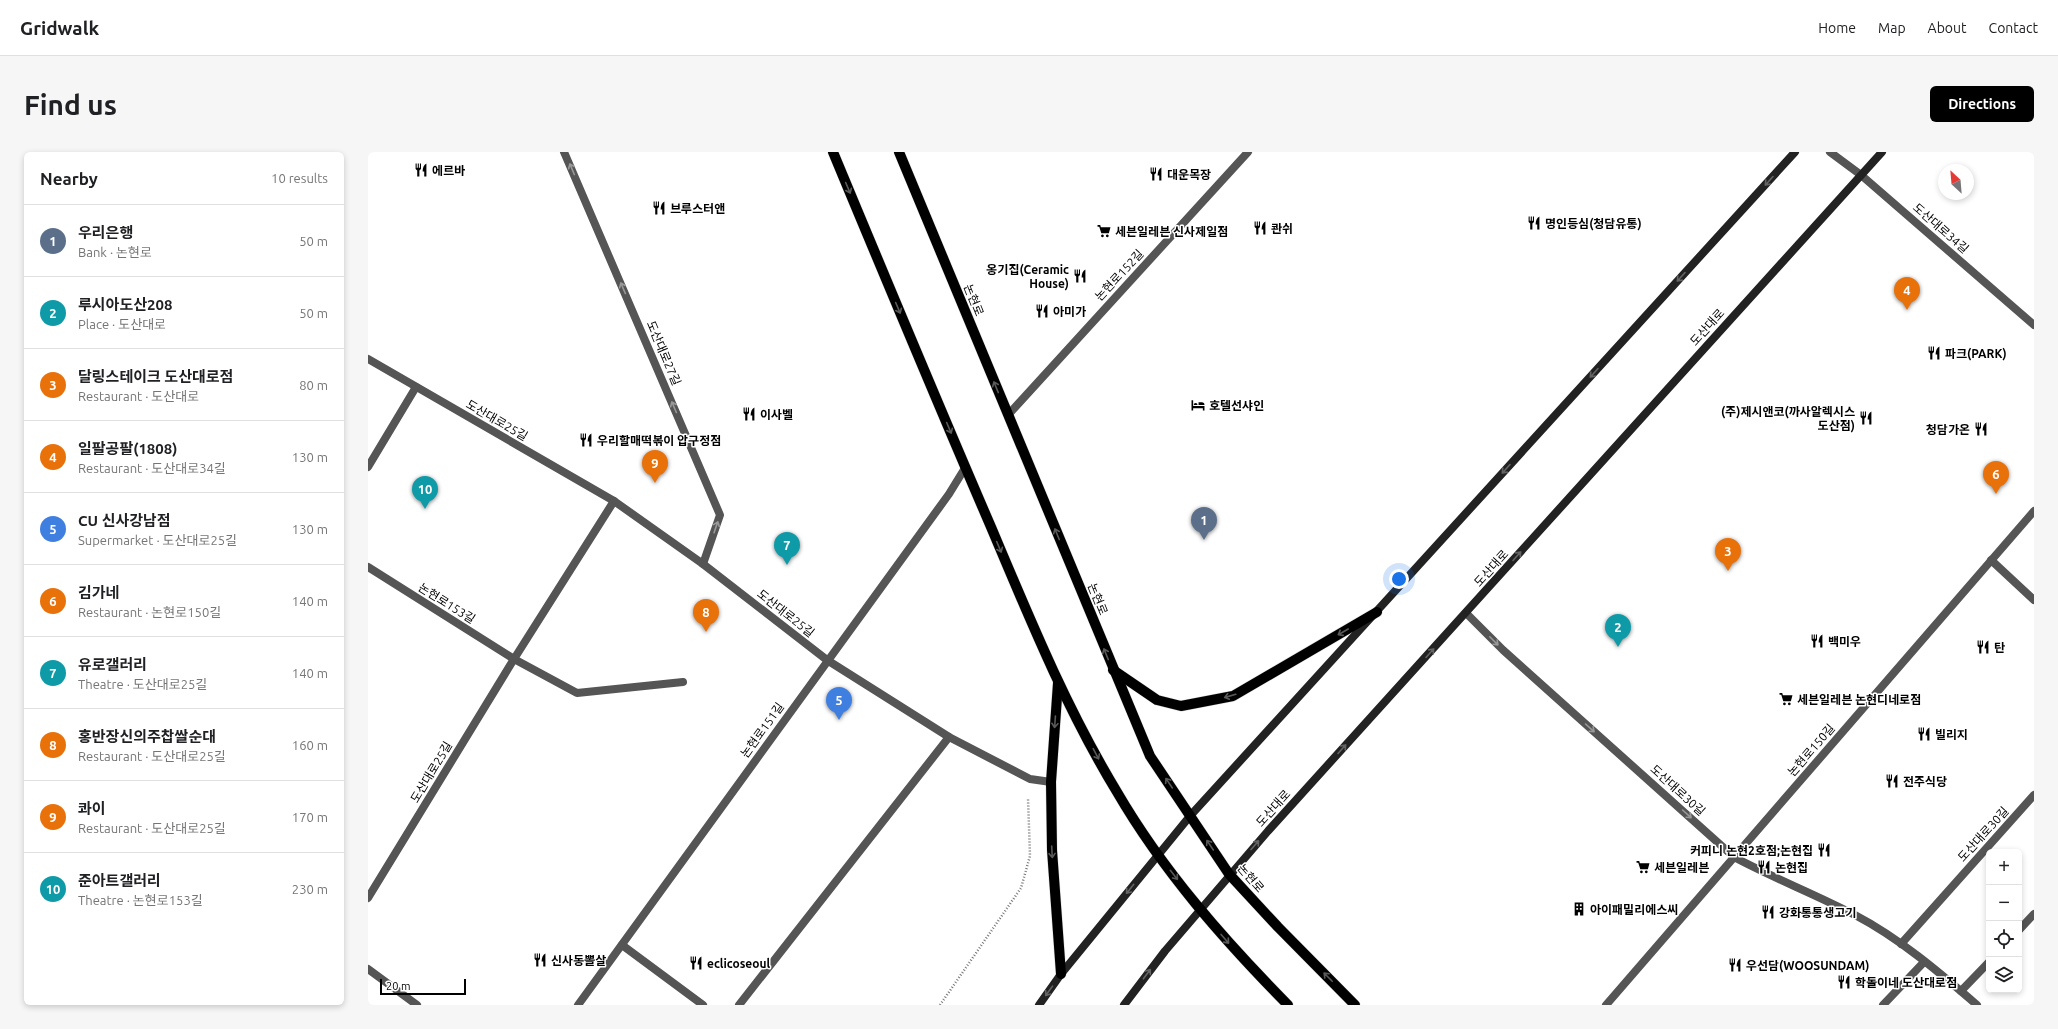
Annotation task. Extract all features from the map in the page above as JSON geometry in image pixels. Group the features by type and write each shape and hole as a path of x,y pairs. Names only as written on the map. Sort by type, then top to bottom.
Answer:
{"main road":[{"path":"833,152 965,468 1058,683 1117,793 1158,855 1200,909 1244,961 1288,1005"},
{"name":"논현로","path":"899,152 1150,756 1229,874 1278,927 1355,1005"},
{"path":"1039,1005 1061,974 1190,816 1795,152"},
{"name":"도산대로","path":"1124,1005 1165,951 1229,874 1882,152"},
{"path":"1113,670 1158,700 1181,706 1234,696 1376,612"},
{"path":"1058,683 1051,782 1052,850 1061,974"}],"street":[{"name":"도산대로27길","path":"564,152 720,515 703,564"},
{"name":"논현로152길","path":"1008,415 1248,152"},
{"name":"도산대로34길","path":"1830,152 1861,175 2034,325"},
{"name":"도산대로25길","path":"368,359 614,501 703,564 827,660 949,737 1030,779 1051,782"},
{"path":"368,467 416,387"},
{"name":"논현로151길","path":"578,1005 949,494 965,468"},
{"name":"도산대로25길","path":"368,898 514,659 614,501"},
{"name":"논현로150길","path":"1606,1005 2034,511"},
{"path":"1991,560 2034,600"},
{"name":"논현로153길","path":"368,567 514,659"},
{"name":"도산대로30길","path":"1466,613 1503,650 1734,857 1766,874 1855,915 1901,944 1977,1005"},
{"path":"514,659 577,693 683,682"},
{"path":"739,1005 949,737"},
{"name":"도산대로30길","path":"1901,944 2034,795"},
{"path":"2022,927 2034,914"},
{"path":"622,945 704,1005"},
{"path":"1883,1005 1924,962"},
{"path":"1961,991 1986,965"},
{"path":"368,969 417,1005"}],"path":[{"path":"940,1005 1021,888 1030,856 1028,790"}],"place":[{"name":"에르바","path":"421,170"},
{"name":"대운목장","path":"1156,174"},
{"name":"브루스터앤","path":"659,208"},
{"name":"명인등심(청담유통)","path":"1534,223"},
{"name":"콴쉬","path":"1260,228"},
{"name":"세븐일레븐 신사제일점","path":"1104,231"},
{"name":"옹기집(Ceramic House)","path":"1080,276"},
{"name":"일팔공팔(1808)","path":"1907,310"},
{"name":"아미가","path":"1042,311"},
{"name":"파크(PARK)","path":"1934,353"},
{"name":"호텔선샤인","path":"1198,405"},
{"name":"이사벨","path":"749,414"},
{"name":"(주)제시앤코(까사알렉시스 도산점)","path":"1866,418"},
{"name":"청담가온","path":"1981,429"},
{"name":"우리할매떡볶이 압구정점","path":"586,440"},
{"name":"콰이","path":"655,483"},
{"name":"김가네","path":"1996,494"},
{"name":"준아트갤러리","path":"425,509"},
{"name":"우리은행","path":"1204,540"},
{"name":"유로갤러리","path":"787,565"},
{"name":"달링스테이크 도산대로점","path":"1728,571"},
{"name":"홍반장신의주찹쌀순대","path":"706,632"},
{"name":"백미우","path":"1817,641"},
{"name":"루시아도산208","path":"1618,647"},
{"name":"탄","path":"1983,647"},
{"name":"세븐일레븐 논현디네로점","path":"1786,699"},
{"name":"CU 신사강남점","path":"839,720"},
{"name":"빌리지","path":"1924,734"},
{"name":"전주식당","path":"1892,781"},
{"name":"커피니 논현2호점;논현집","path":"1824,850"},
{"name":"세븐일레븐","path":"1643,867"},
{"name":"논현집","path":"1764,867"},
{"name":"아이패밀리에스씨","path":"1579,909"},
{"name":"강화통통생고기","path":"1768,912"},
{"name":"신사동뽈살","path":"540,960"},
{"name":"eclicoseoul","path":"696,963"},
{"name":"우선담(WOOSUNDAM)","path":"1735,965"},
{"name":"학돌이네 도산대로점","path":"1844,982"}]}
